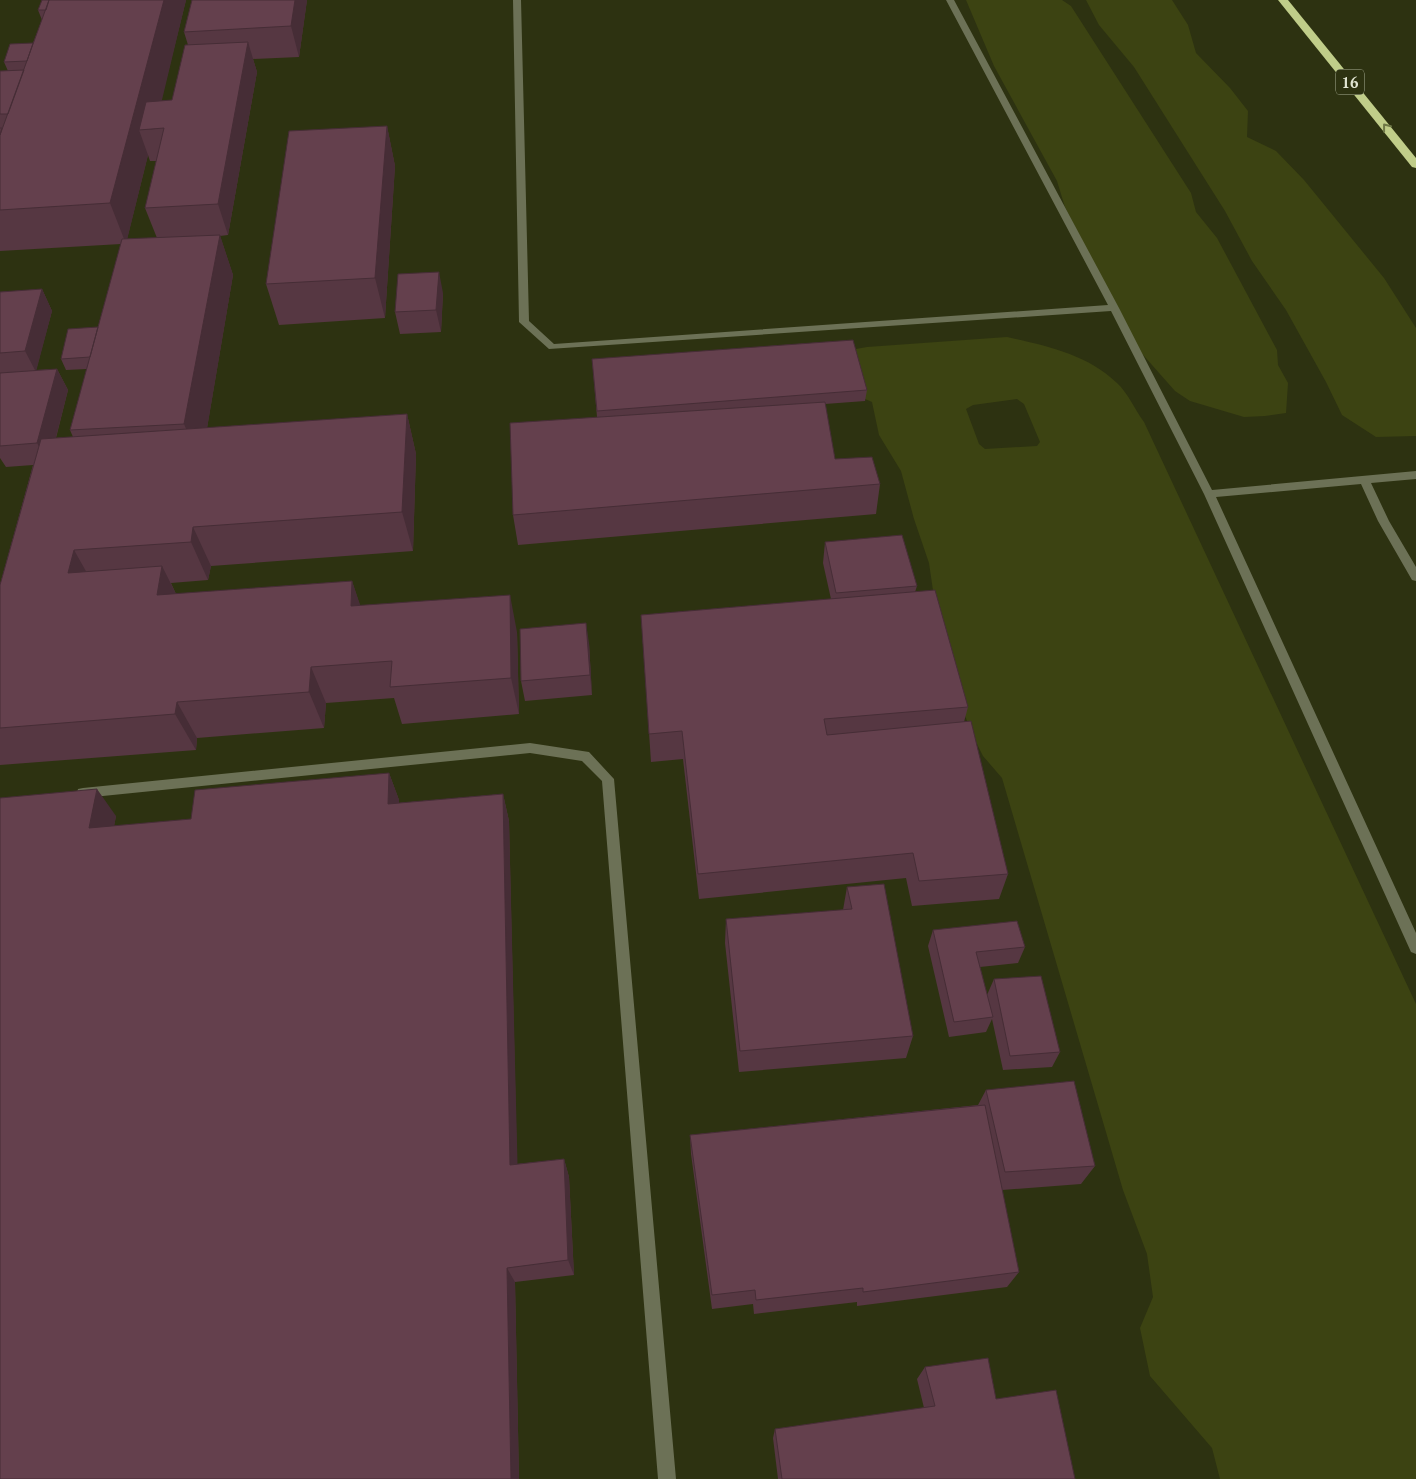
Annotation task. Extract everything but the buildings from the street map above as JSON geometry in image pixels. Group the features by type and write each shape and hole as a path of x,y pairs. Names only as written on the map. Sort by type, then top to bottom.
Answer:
{"highway":[{"name":"16","path":"1283,0 1416,165"}],"street":[{"path":"518,0 524,322 552,347 1114,308"},
{"path":"950,0 1114,308 1209,494 1416,948"},
{"path":"1209,494 1416,475"},
{"path":"1364,479 1384,521 1416,577"},
{"path":"69,795 530,748 585,756 608,779 667,1479"}],"green space":[{"path":"966,0 1062,0 1071,6 1191,193 1196,212 1217,238 1277,350 1278,365 1288,383 1286,413 1244,417 1190,401 1175,391 1137,348 1065,207 1057,181 994,66"},
{"path":"1086,0 1172,0 1188,25 1196,53 1230,88 1248,111 1247,137 1276,151 1304,180 1384,278 1416,328 1416,436 1376,437 1342,415 1286,310 1252,261 1225,211 1134,67 1099,25"},
{"path":"1007,337 1036,344 1065,352 1093,365 1105,373 1125,392 1144,422 1416,1004 1416,1479 1220,1479 1212,1448 1150,1376 1140,1328 1153,1297 1147,1254 1123,1190 1002,778 983,756 971,732 942,652 929,563 914,519 901,471 879,435 872,402 856,395 845,351 867,347","holes":["1017,399 1024,404 1040,442 1037,446 985,449 979,444 966,409 973,405"]}]}
